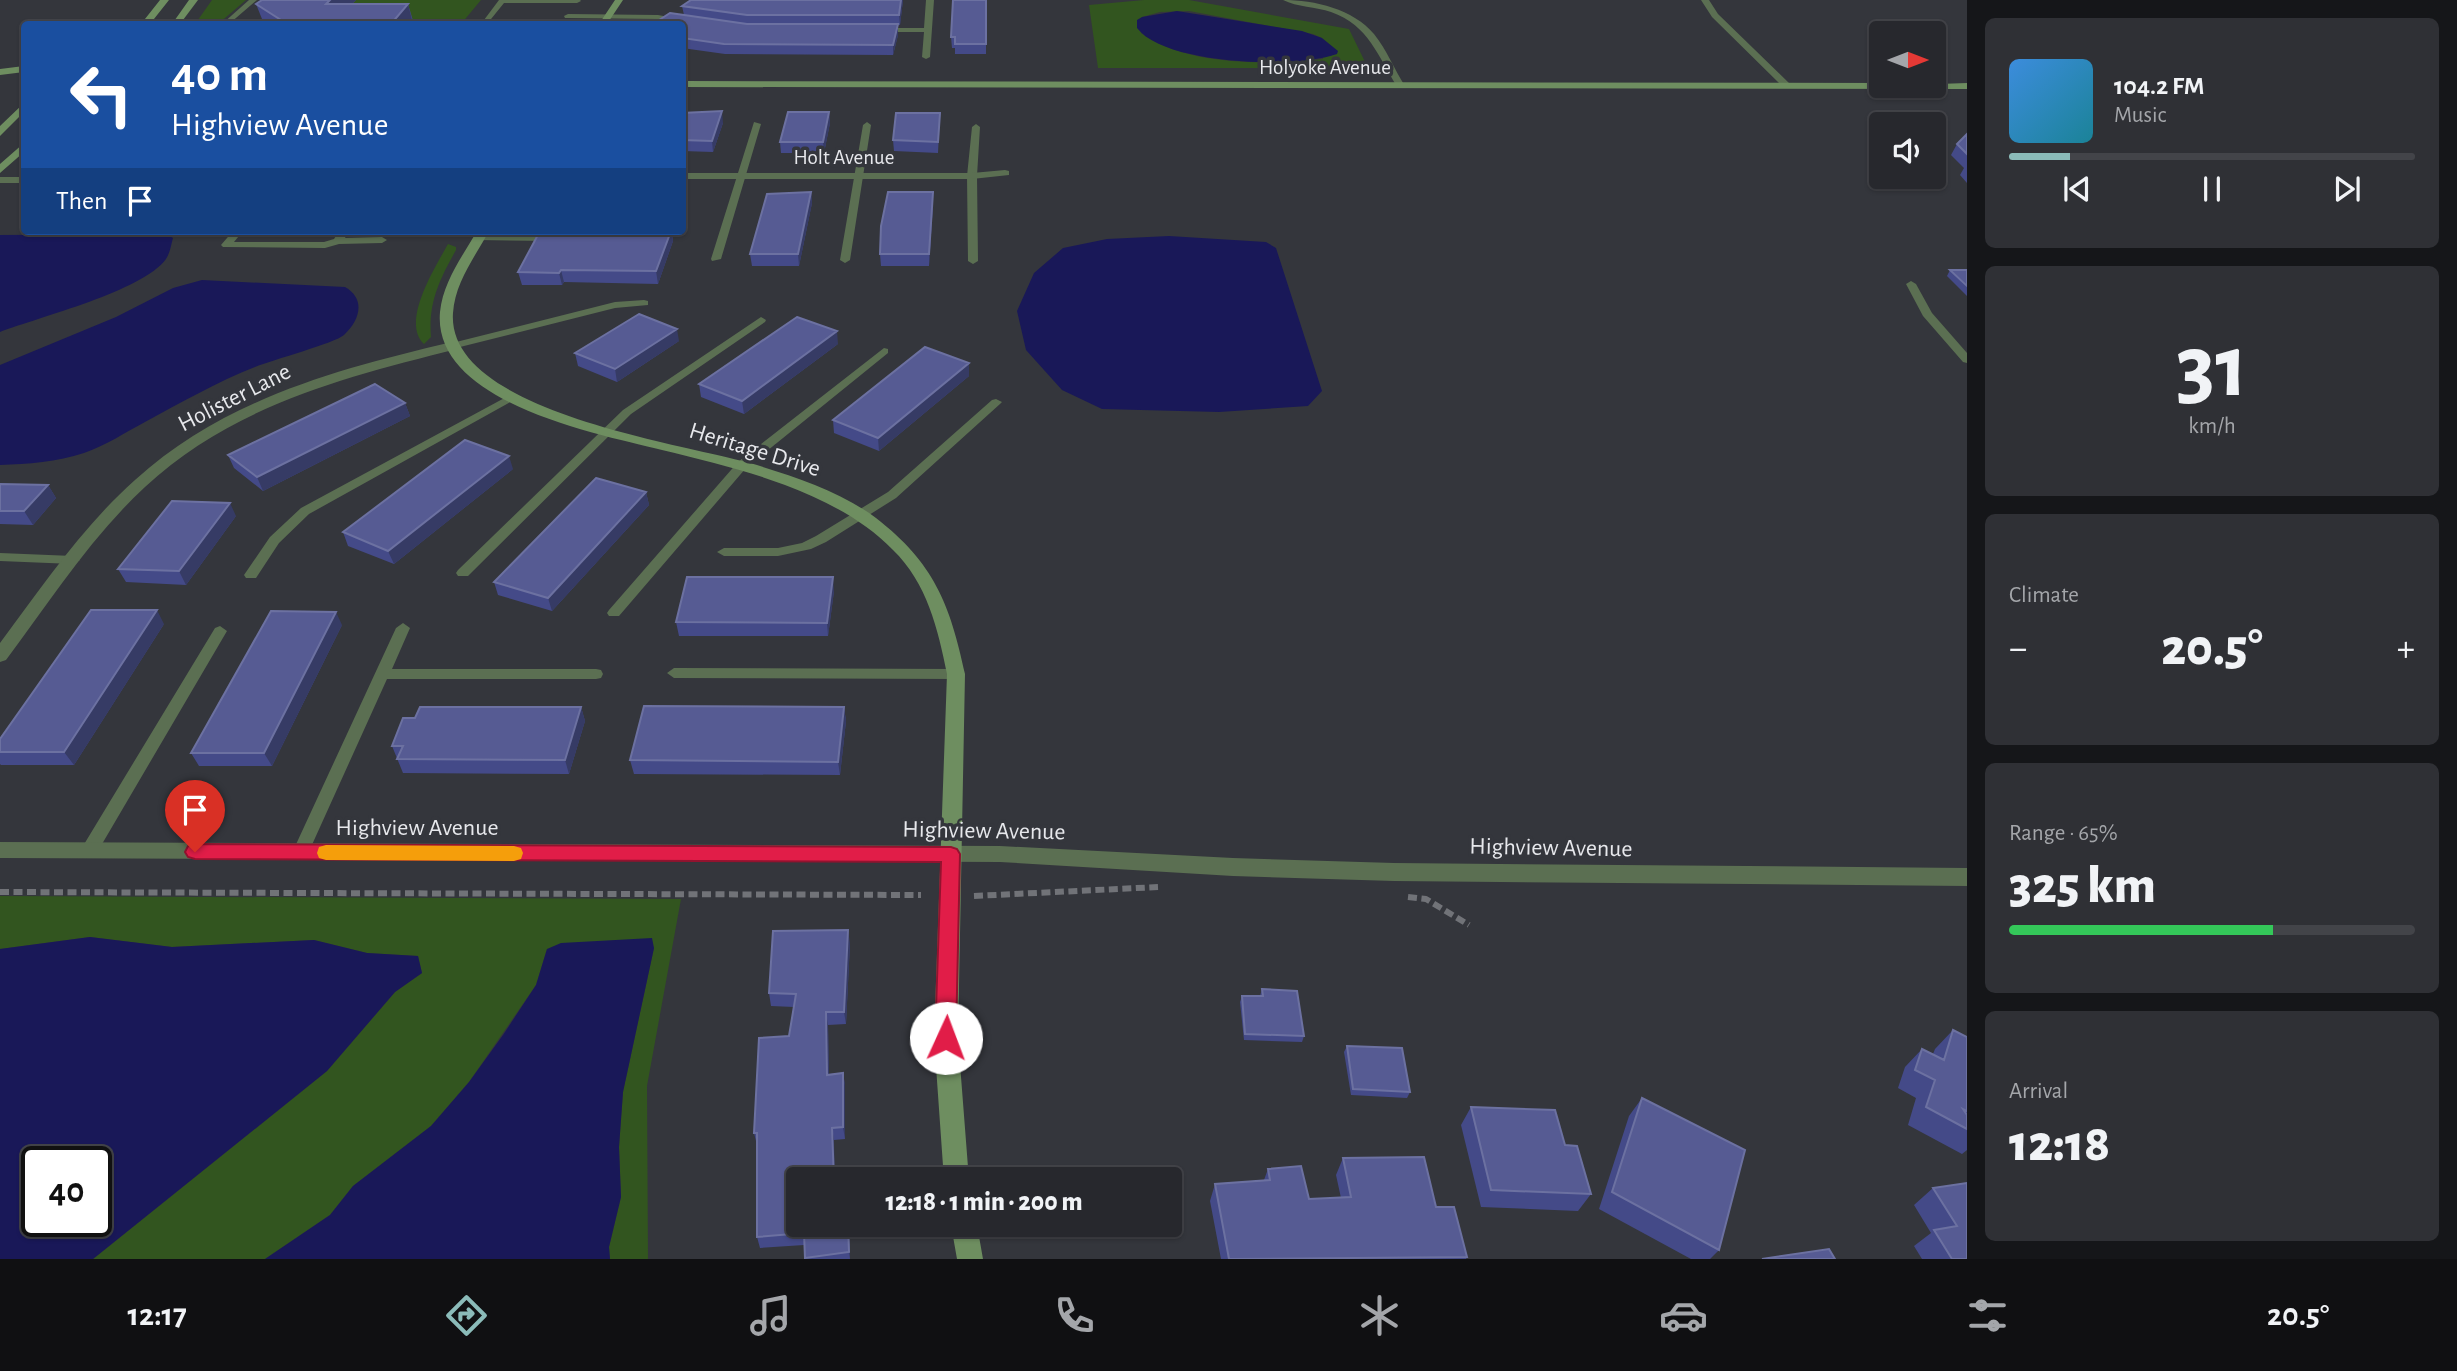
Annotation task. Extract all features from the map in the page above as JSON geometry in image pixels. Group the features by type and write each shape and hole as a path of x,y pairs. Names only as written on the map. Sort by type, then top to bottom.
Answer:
{"street":[{"path":"148,21 165,0"},
{"path":"178,21 194,0"},
{"path":"606,20 619,0"},
{"path":"0,72 21,69"},
{"path":"0,79 21,80"},
{"name":"Holyoke Avenue","path":"686,84 1967,86"},
{"path":"0,134 21,110"},
{"path":"0,170 21,149"},
{"name":"Holt Avenue","path":"686,176 972,176 1005,173"},
{"path":"452,346 447,324 448,300 452,287 481,235"},
{"name":"Heritage Drive","path":"452,346 485,383 510,398 558,418 742,465 814,489 878,526 907,554 933,591 949,633 956,674 946,1038 956,1167"},
{"name":"Holister Lane","path":"0,656 73,559 141,482 179,451 224,422 318,381 452,346"},
{"name":"Highview Avenue","path":"0,850 1040,855 1233,867 1394,872 1967,877"},
{"path":"966,1237 970,1259"}],"lane":[{"path":"228,21 253,0"},
{"path":"926,57 930,0"},
{"path":"1287,0 1335,12 1360,24 1370,34 1401,86"},
{"path":"1705,0 1716,15 1787,86"},
{"path":"486,21 502,1 578,1"},
{"path":"564,21 578,1"},
{"path":"568,16 606,20 658,17 696,22"},
{"path":"872,30 928,30"},
{"path":"716,259 757,124"},
{"path":"845,260 867,125"},
{"path":"973,261 972,176 976,127"},
{"path":"0,180 21,180"},
{"path":"235,235 226,245 325,244 382,240"},
{"path":"338,241 342,235"},
{"path":"481,235 564,238"},
{"path":"1911,284 1927,314 1967,360"},
{"path":"452,346 615,305 644,303"},
{"path":"463,573 627,412 761,320"},
{"path":"614,612 742,465 884,351"},
{"path":"251,576 274,538 285,525 305,511 510,398"},
{"path":"724,552 792,550 821,539 892,495 996,401"},
{"path":"0,557 73,559"},
{"path":"300,853 403,628"},
{"path":"89,851 219,631"},
{"path":"674,673 956,674"},
{"path":"381,674 596,674"}],"path":[{"path":"974,895 1165,887"},
{"path":"0,892 921,895"},
{"path":"1398,895 1426,899 1469,925"}],"green space":[{"path":"212,0 246,0 222,21 197,21"},
{"path":"351,0 481,0 464,21 404,21 345,3"},
{"path":"1144,0 1189,0 1349,29 1368,68 1098,68 1089,5","holes":["1189,11 1313,34 1322,38 1323,59 1254,62 1229,61 1181,52 1141,33 1142,17 1160,12"]},
{"path":"448,244 456,247 456,250 436,291 431,313 431,337 424,344 418,334 416,322 418,308 422,294"},
{"path":"0,896 681,899 647,1086 648,1259 610,1259 609,1247 621,1197 619,1147 623,1092 654,948 547,949 536,985 469,1082 431,1126 353,1186 330,1215 265,1259 93,1259 327,1071 395,992 422,973 418,956 367,953 314,940 172,947 90,937 0,949"}],"shaded area":[{"path":"1177,11 1302,31 1322,38 1338,51 1337,54 1318,59 1263,62 1232,60 1174,50 1152,40 1137,28 1137,20 1142,17"},
{"path":"0,235 168,235 173,238 166,259 154,271 136,282 89,302 0,332"},
{"path":"1169,236 1266,242 1276,248 1322,391 1308,406 1219,412 1102,409 1062,390 1026,350 1017,311 1034,273 1063,248 1107,239"},
{"path":"202,280 345,287 356,297 357,316 344,335 227,379 92,450 53,460 0,465 0,365 116,317 173,288"},
{"path":"90,937 172,947 314,940 367,953 418,956 422,973 395,992 327,1071 93,1259 0,1259 0,949"},
{"path":"652,938 654,948 623,1092 619,1147 621,1197 609,1247 610,1259 265,1259 330,1215 353,1186 431,1126 469,1082 536,985 547,949 561,943"}],"building":[{"path":"262,0 330,0 326,4 408,4 394,21 291,21 281,20 256,4"},
{"path":"691,0 901,0 899,15 747,15 682,6"},
{"path":"953,0 986,0 986,44 955,44 955,37 951,37"},
{"path":"670,13 747,24 898,24 893,45 724,44 686,39 686,21 658,21"},
{"path":"722,111 712,141 686,140 686,113"},
{"path":"788,112 829,112 823,142 780,142"},
{"path":"896,113 940,113 938,142 893,140"},
{"path":"1967,134 1967,154 1957,144"},
{"path":"811,192 798,254 750,254 767,194"},
{"path":"888,192 933,192 929,254 880,254 881,226"},
{"path":"538,235 670,235 656,271 518,272"},
{"path":"1950,270 1967,270 1967,286"},
{"path":"639,314 677,329 615,369 575,353"},
{"path":"797,317 837,331 742,401 699,384"},
{"path":"925,347 969,363 878,438 833,420"},
{"path":"375,384 405,403 257,477 228,455"},
{"path":"465,440 509,456 388,551 343,532"},
{"path":"596,478 646,492 548,598 494,582"},
{"path":"0,484 48,485 24,511 0,511"},
{"path":"172,501 230,503 179,571 118,569"},
{"path":"687,577 833,577 827,623 676,622"},
{"path":"91,610 157,610 64,752 0,752 0,739"},
{"path":"271,611 336,612 264,753 191,753"},
{"path":"644,706 844,707 838,762 630,760"},
{"path":"420,707 581,707 565,760 397,759 403,746 392,746 403,718 415,718"},
{"path":"848,930 844,1012 826,1012 827,1075 843,1073 843,1127 832,1128 834,1167 786,1167 786,1235 757,1237 757,1133 754,1133 759,1038 789,1036 796,994 769,993 773,931"},
{"path":"1262,989 1297,991 1304,1036 1245,1034 1242,996 1263,996"},
{"path":"1953,1030 1967,1037 1967,1111 1963,1109 1967,1115 1967,1129 1926,1107 1935,1080 1915,1070 1922,1049 1944,1060"},
{"path":"1347,1046 1402,1048 1410,1092 1353,1089"},
{"path":"1642,1098 1745,1150 1719,1250 1612,1192"},
{"path":"1471,1107 1555,1110 1565,1145 1577,1146 1591,1194 1491,1190"},
{"path":"1424,1157 1436,1207 1454,1207 1467,1257 1229,1259 1215,1184 1270,1180 1268,1169 1301,1166 1309,1199 1351,1197 1343,1158"},
{"path":"1967,1183 1967,1259 1952,1259 1934,1230 1957,1226 1933,1188"},
{"path":"804,1237 848,1237 849,1252 805,1258"},
{"path":"1829,1249 1835,1259 1762,1259"}],"slow traffic":[{"path":"326,853 514,853"}],"route":[{"path":"195,852 951,854 946,1038"}]}
